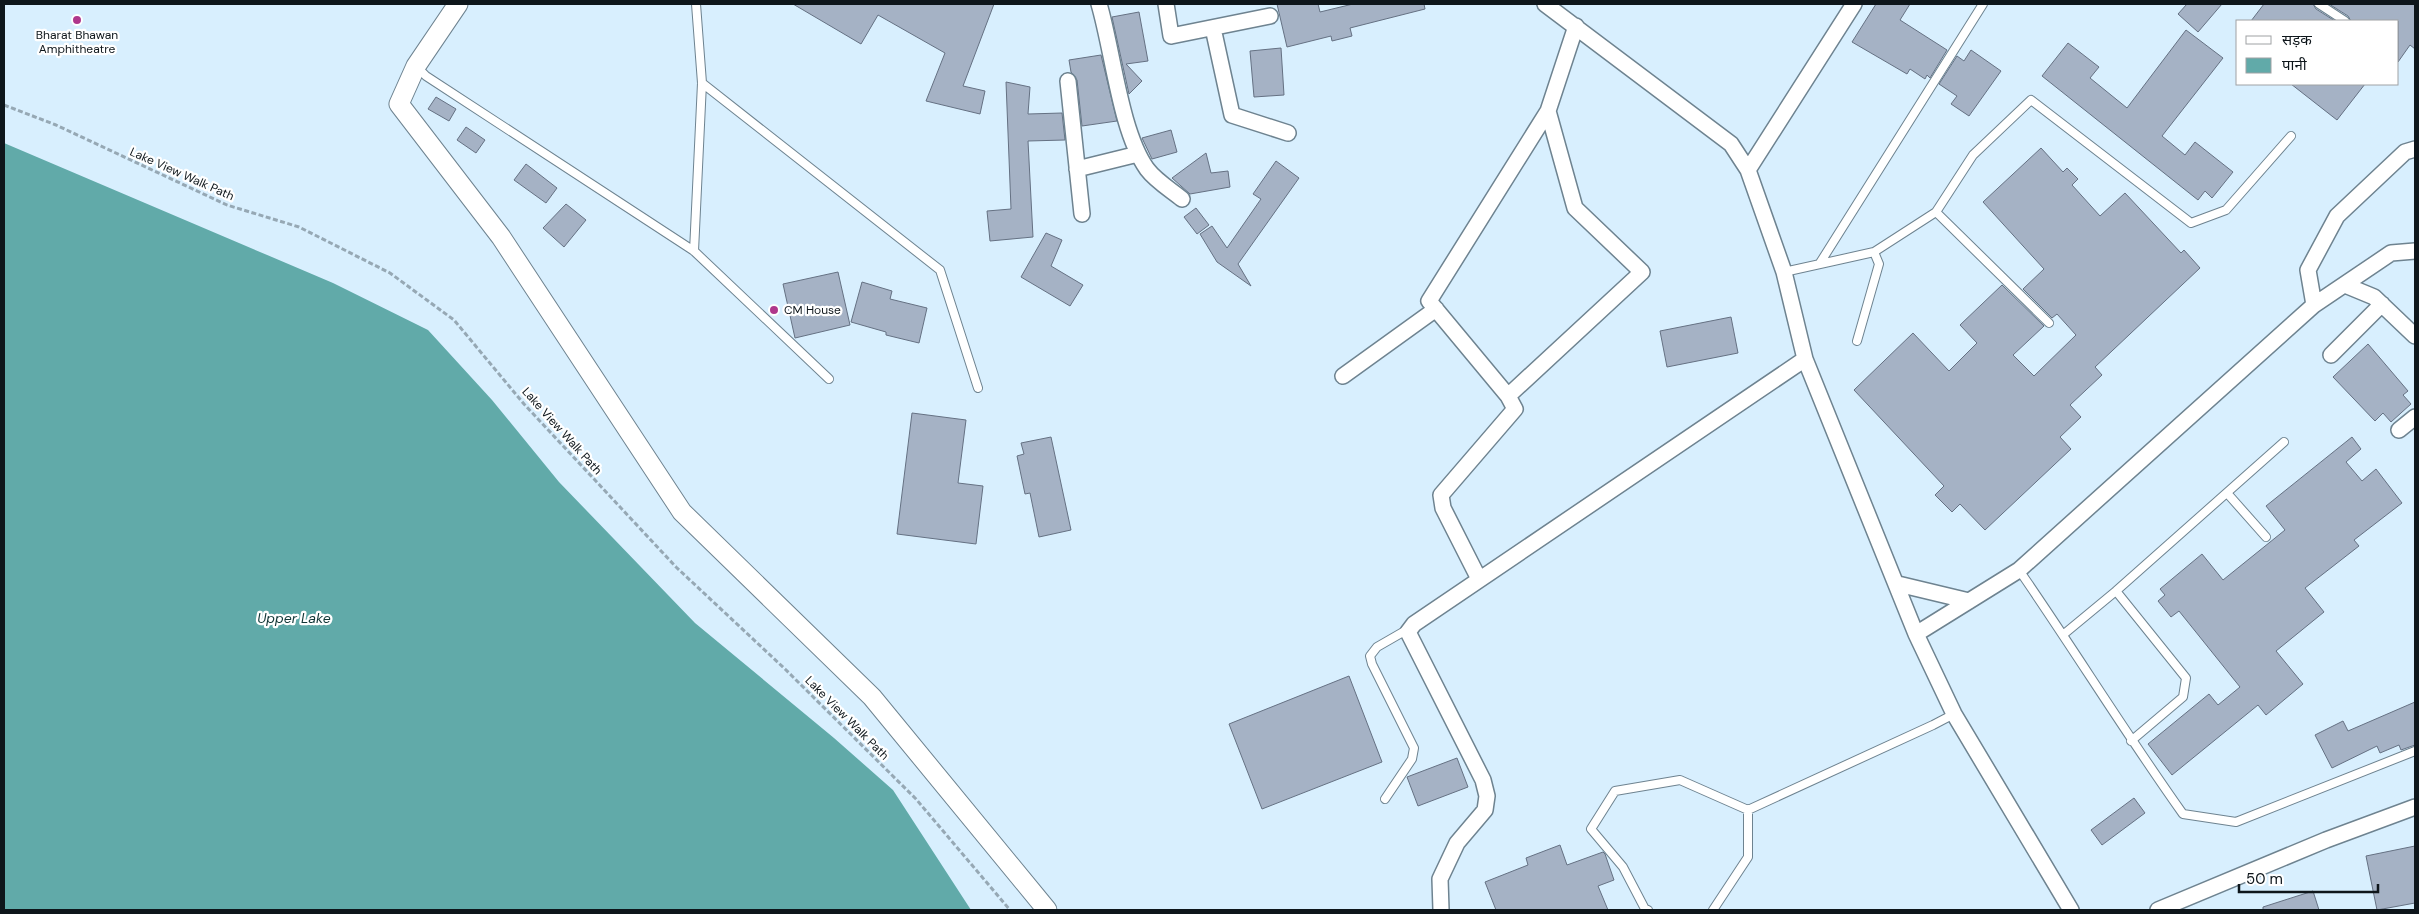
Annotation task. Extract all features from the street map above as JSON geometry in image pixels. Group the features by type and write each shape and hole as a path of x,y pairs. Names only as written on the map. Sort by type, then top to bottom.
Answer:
{"street":[{"path":"458,4 416,66 399,104 501,237 682,512 872,697 1048,910"},
{"path":"1099,4 1128,126 1138,154 1148,171 1182,199"},
{"path":"1166,4 1171,36 1270,16"},
{"path":"1545,4 1731,144 1748,170 1784,272 1805,358 1898,584 1916,634 1954,714 2071,910"},
{"path":"1748,170 1854,4"},
{"path":"1479,579 1443,508 1441,495 1515,409 1508,396 1429,301 1548,111 1576,26"},
{"path":"1213,28 1232,115 1288,133"},
{"path":"1068,80 1082,214"},
{"path":"1508,396 1642,272 1575,208 1548,111"},
{"path":"2314,305 2308,270 2337,216 2405,152 2415,149"},
{"path":"1077,169 1138,154"},
{"path":"1916,634 2020,570 2314,305 2391,253 2415,251"},
{"path":"2345,285 2374,297 2415,336"},
{"path":"2331,355 2382,304"},
{"path":"1343,376 1436,310"},
{"path":"1441,910 1440,879 1457,843 1484,810 1487,796 1483,780 1408,632 1412,627 1479,579 1805,358"},
{"path":"2399,430 2415,417"},
{"path":"1898,584 1969,601"},
{"path":"2158,910 2326,840 2415,807"}],"lane":[{"path":"694,251 702,83 696,4"},
{"path":"1820,263 1984,4"},
{"path":"2319,4 2343,20"},
{"path":"416,66 426,76 694,251 829,380"},
{"path":"702,83 940,270 978,388"},
{"path":"1784,272 1874,252 1936,212 1973,155 2032,100 2191,223 2226,210 2291,136"},
{"path":"1936,212 2049,323"},
{"path":"1857,341 1879,264 1874,252"},
{"path":"2064,634 2116,592 2284,442"},
{"path":"2227,493 2266,537"},
{"path":"2020,570 2064,634 2131,741 2183,814 2236,822 2415,751"},
{"path":"2116,592 2186,678 2183,696 2131,741"},
{"path":"1385,799 1412,759 1414,748 1372,664 1370,656 1376,647 1412,627"},
{"path":"1648,910 1645,909 1623,866 1591,829 1615,791 1680,780 1748,810 1933,726 1954,714"},
{"path":"1712,910 1748,857 1748,810"}],"path":[{"name":"Lake View Walk Path","path":"4,105 56,125 227,205 299,226 390,273 454,320 524,404 676,567 785,669 916,800 1010,910"}],"water":[{"name":"Upper Lake","path":"4,143 333,283 428,330 492,400 559,482 695,623 834,738 893,790 971,910 4,910"}],"building":[{"path":"793,4 994,4 963,86 985,91 980,114 926,101 945,53 878,15 861,44"},
{"path":"1277,4 1318,4 1320,12 1353,4 1424,4 1425,9 1350,28 1352,36 1332,41 1331,36 1287,47"},
{"path":"1876,4 1910,4 1900,20 1947,50 1930,78 1927,75 1925,79 1910,69 1907,74 1852,42"},
{"path":"2187,4 2222,4 2198,32 2178,14"},
{"path":"2264,4 2313,4 2316,9 2333,20 2252,20"},
{"path":"2329,4 2415,4 2415,49 2410,45 2399,61 2399,20 2350,20 2348,16"},
{"path":"1139,12 1148,61 1126,64 1142,81 1129,94 1112,17"},
{"path":"2186,30 2223,58 2162,136 2185,155 2195,142 2233,172 2212,198 2205,191 2198,200 2042,76 2068,43 2099,67 2090,78 2127,108"},
{"path":"1281,48 1284,95 1254,97 1250,51"},
{"path":"1971,50 2001,71 1969,116 1951,104 1957,96 1939,84 1957,56 1964,61"},
{"path":"1101,55 1117,121 1082,126 1077,80 1071,72 1069,60"},
{"path":"1006,82 1030,87 1028,114 1062,113 1065,140 1028,141 1033,237 990,241 987,211 1011,209"},
{"path":"2292,85 2364,85 2337,120"},
{"path":"436,97 456,109 449,121 428,109"},
{"path":"466,127 485,140 476,153 457,140"},
{"path":"1171,130 1177,152 1152,159 1142,138"},
{"path":"2041,148 2063,172 2067,168 2078,179 2072,185 2100,216 2125,193 2181,253 2184,250 2200,268 2095,367 2102,375 2070,405 2081,417 2060,437 2071,449 1985,530 1960,504 1952,512 1935,495 1944,486 1854,390 1913,333 1949,371 1977,343 1960,325 2002,285 2044,326 2013,355 2034,376 2076,335 2057,314 2052,318 2023,289 2044,269 1983,202"},
{"path":"1206,153 1211,173 1228,171 1230,187 1190,194 1172,178"},
{"path":"1276,161 1299,178 1238,264 1251,286 1217,262 1200,234 1212,226 1227,248 1261,199 1253,194"},
{"path":"526,164 557,188 546,203 514,180"},
{"path":"566,204 586,220 564,247 543,228"},
{"path":"1196,208 1209,225 1197,234 1184,217"},
{"path":"1046,233 1062,240 1051,266 1083,285 1070,306 1021,277"},
{"path":"838,272 850,325 795,338 783,284"},
{"path":"862,282 892,291 890,299 927,308 919,343 886,335 886,332 851,322"},
{"path":"1731,317 1738,353 1667,367 1660,331"},
{"path":"2368,344 2408,391 2403,395 2411,404 2391,422 2383,413 2375,421 2333,377"},
{"path":"912,413 966,420 958,483 983,486 976,544 897,534"},
{"path":"1051,437 1071,530 1039,537 1030,493 1025,494 1017,456 1024,454 1021,443"},
{"path":"2352,437 2361,449 2346,462 2362,481 2376,469 2402,503 2354,540 2359,546 2305,588 2324,612 2276,651 2303,684 2266,715 2258,705 2172,775 2148,744 2209,694 2218,705 2240,687 2179,611 2171,617 2158,601 2165,595 2160,589 2202,554 2223,580 2285,530 2266,506"},
{"path":"1349,676 1382,762 1262,809 1229,724"},
{"path":"2415,702 2415,745 2401,750 2399,745 2380,753 2377,746 2332,768 2315,735 2343,721 2348,731"},
{"path":"1457,758 1468,787 1418,806 1407,777"},
{"path":"2134,798 2145,813 2102,845 2091,830"},
{"path":"1560,845 1567,865 1603,852 1605,854 1614,880 1598,886 1608,910 1496,910 1485,882 1528,865 1526,858"},
{"path":"2415,846 2415,903 2377,910 2366,856"},
{"path":"2313,891 2319,910 2263,910 2263,907"}],"place":[{"name":"Bharat Bhawan Amphitheatre","path":"77,20"},
{"name":"CM House","path":"774,310"}]}
